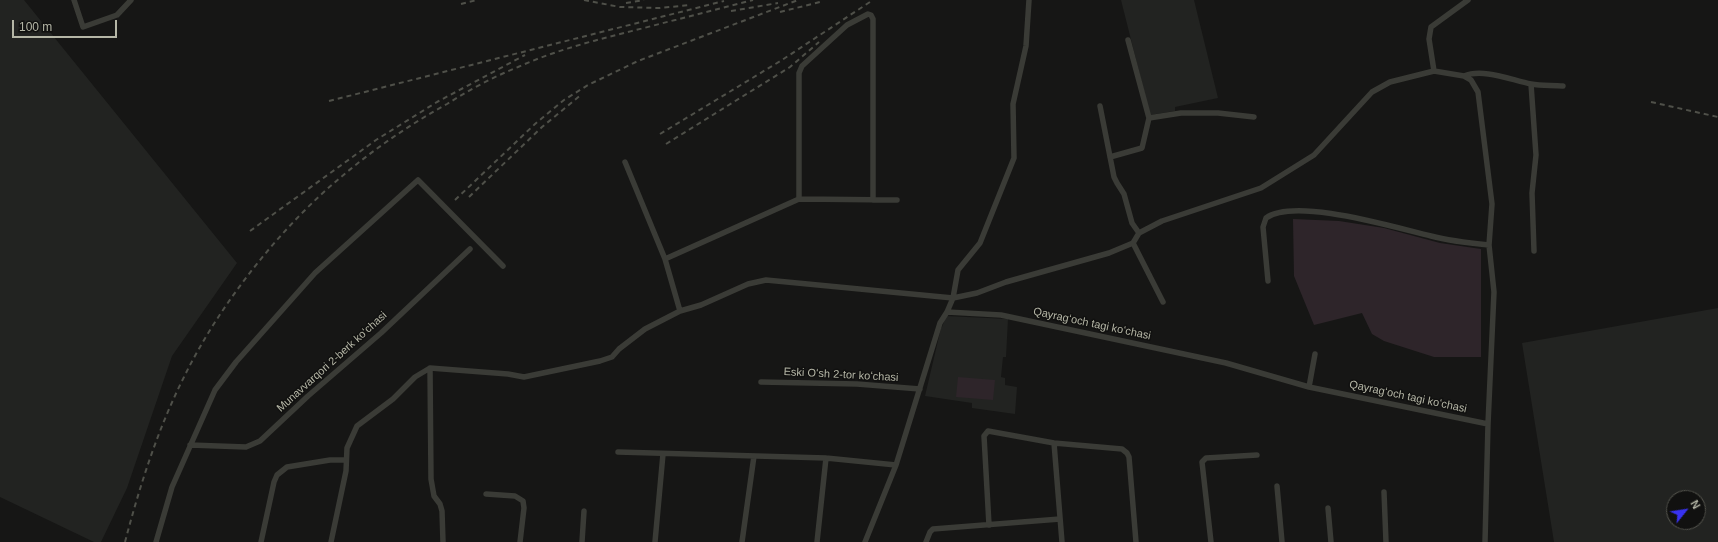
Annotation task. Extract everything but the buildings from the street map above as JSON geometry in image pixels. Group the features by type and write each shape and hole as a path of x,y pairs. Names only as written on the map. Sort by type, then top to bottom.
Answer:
{"street":[{"path":"74,0 83,27 117,15 131,0"},
{"path":"865,542 896,465 940,323 947,312 952,298 958,270 980,243 1014,158 1013,104 1026,46 1029,0"},
{"path":"1434,72 1429,39 1430,27 1468,0"},
{"path":"799,199 799,73 802,66 847,25 868,14 871,15 873,19 874,200"},
{"path":"1110,157 1142,148 1149,118 1128,40"},
{"path":"331,542 346,471 347,448 357,426 393,399 415,377 430,368 508,374 524,377 600,361 612,357 619,349 645,329 680,310 701,305 748,284 766,280 952,298 977,293 1006,282 1094,258 1133,243 1139,234 1162,221 1260,188 1314,155 1372,92 1390,82 1434,72 1464,76 1471,80 1478,92 1492,204 1489,245 1494,292 1484,542"},
{"path":"1464,76 1482,73 1531,84 1563,86"},
{"path":"1531,84 1536,155 1532,193 1534,251"},
{"path":"1100,106 1116,184 1124,194 1132,223 1139,234"},
{"path":"1149,118 1181,113 1218,113 1254,117"},
{"path":"625,162 665,259 680,310"},
{"path":"156,542 172,487 215,390 236,362 315,273 418,180 503,266"},
{"path":"665,259 799,199 897,200"},
{"path":"1268,281 1263,227 1266,218 1277,212 1317,211 1386,224 1432,236 1489,245"},
{"path":"1133,243 1163,302"},
{"name":"Munavvarqori 2-berk koʻchasi","path":"190,445 246,447 260,441 308,396 382,333 470,249"},
{"name":"Qayragʻoch tagi koʻchasi","path":"947,312 1001,315 1226,363 1309,387 1488,424"},
{"path":"1309,387 1315,354"},
{"path":"430,368 431,479 434,496 440,504 442,511 443,542"},
{"name":"Eski Oʻsh 2-tor koʻchasi","path":"761,382 857,384 920,389"},
{"path":"989,525 984,436 986,431 1054,443 1122,449 1125,451 1129,457 1136,542"},
{"path":"1054,443 1062,542"},
{"path":"618,452 826,458 896,465"},
{"path":"655,542 664,454"},
{"path":"1211,542 1202,462 1206,458 1257,454"},
{"path":"742,542 754,456"},
{"path":"817,542 826,458"},
{"path":"261,542 274,482 277,475 282,470 287,467 314,462 346,460"},
{"path":"1276,486 1282,542"},
{"path":"1384,492 1386,542"},
{"path":"486,494 515,496 523,501 524,508 520,542"},
{"path":"1328,508 1331,542"},
{"path":"582,542 584,511"},
{"path":"926,542 933,528 1060,519"}],"shaded area":[{"path":"0,0 24,0 237,263 172,356 127,488 101,542 94,542 0,497"},
{"path":"1121,0 1194,0 1218,98 1175,107 1175,111 1150,115"},
{"path":"1293,219 1339,221 1384,228 1440,243 1481,249 1481,357 1434,357 1384,341 1372,334 1362,313 1314,325 1294,276"},
{"path":"1718,308 1718,542 1554,542 1522,343"},
{"path":"946,316 1008,319 1006,357 1003,357 1001,377 1005,378 1005,385 1017,387 1015,414 972,408 972,403 925,396 941,328"},
{"path":"958,377 995,380 993,400 956,397"}],"railway":[{"path":"461,4 477,0"},
{"path":"584,0 620,7 660,8 691,5"},
{"path":"626,3 644,0"},
{"path":"125,542 143,478 166,415 199,348 253,268 296,219 341,177 379,147 419,120 490,79 547,55 576,46 753,0"},
{"path":"455,200 535,124 564,100 588,85 638,61 798,0"},
{"path":"660,134 782,60 873,0"},
{"path":"329,101 724,1"},
{"path":"780,12 820,2"},
{"path":"731,11 778,3"},
{"path":"666,144 790,67 819,42"},
{"path":"250,231 376,140 437,102 525,55"},
{"path":"469,197 542,127 582,94"},
{"path":"1651,102 1718,117"}]}
